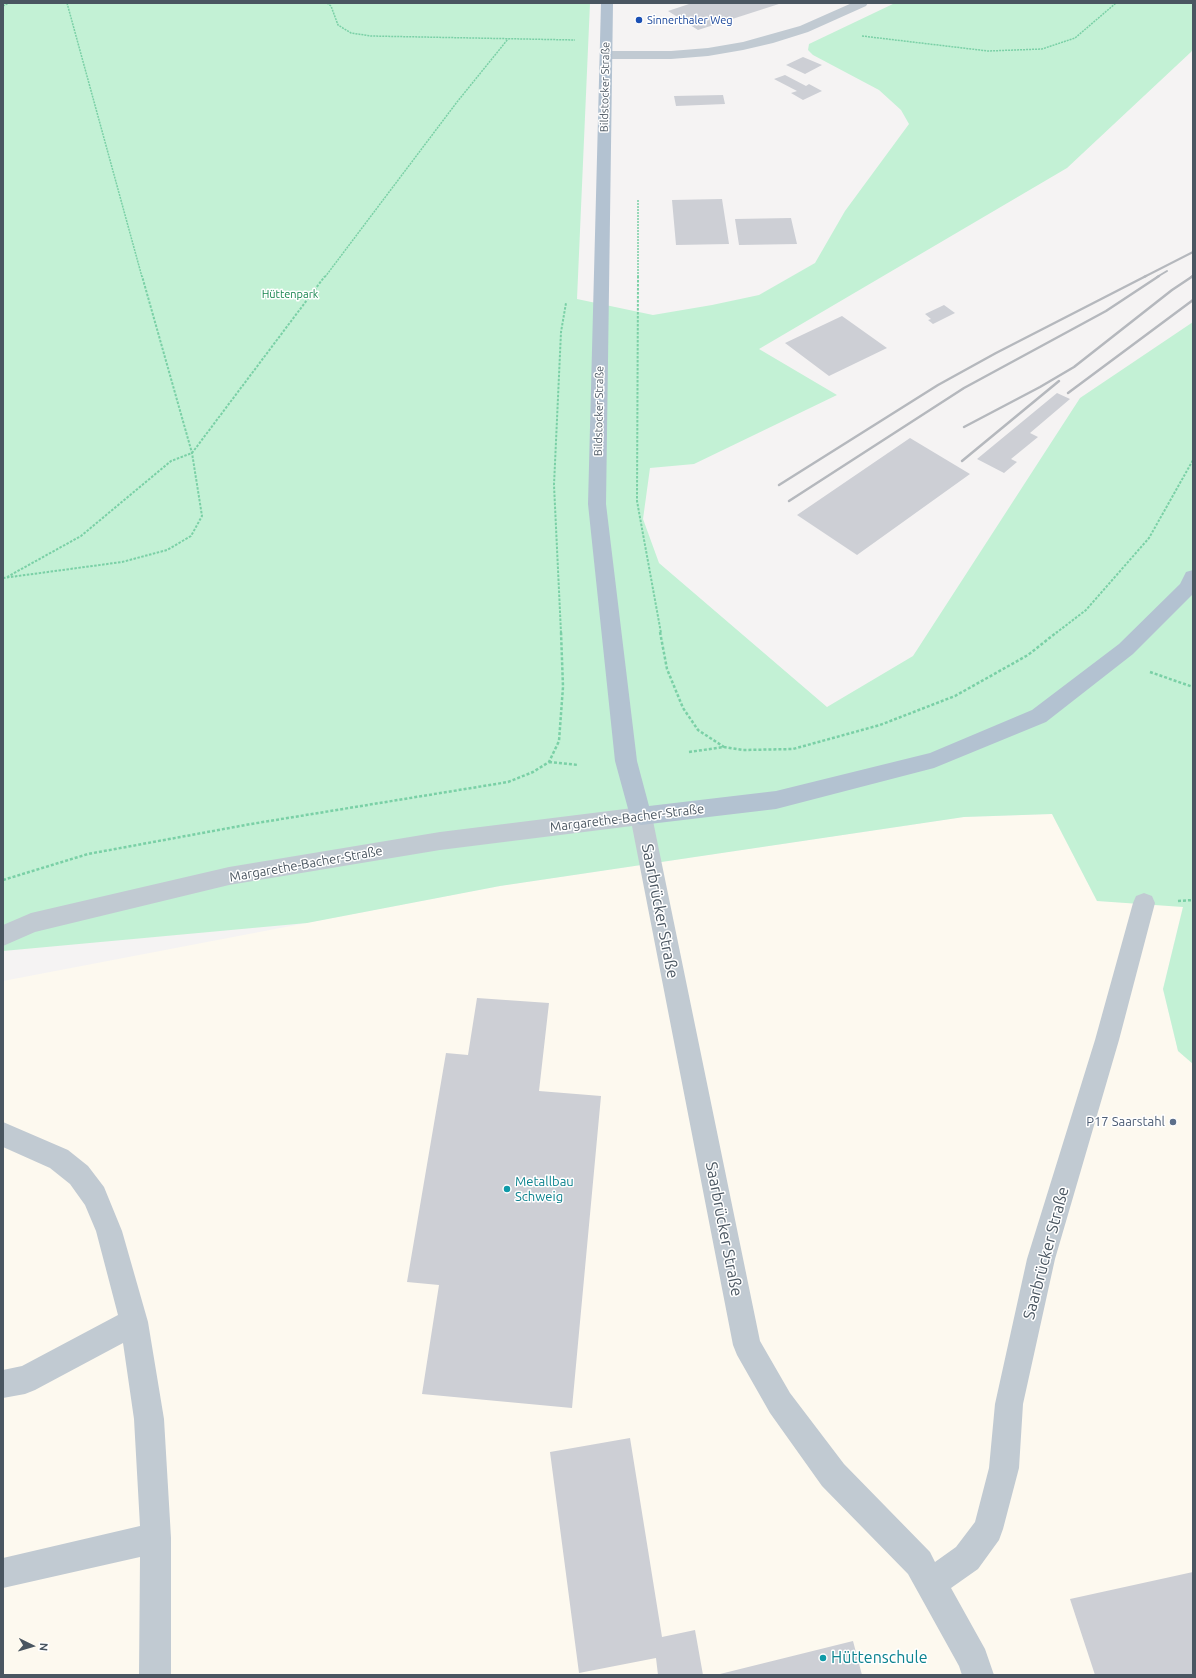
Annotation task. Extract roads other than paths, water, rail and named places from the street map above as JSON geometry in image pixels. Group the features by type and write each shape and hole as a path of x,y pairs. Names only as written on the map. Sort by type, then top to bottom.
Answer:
{"main road":[{"name":"Bildstocker Straße","path":"606,3 604,204 597,504 626,761 641,816"},
{"name":"Margarethe-Bacher-Straße","path":"641,816 776,800 934,760 1039,716 1126,649 1188,588 1193,577"}],"street":[{"path":"606,48 671,55 708,52 769,40 804,29 862,3"},
{"name":"Margarethe-Bacher-Straße","path":"3,936 31,923 229,876 440,841 641,816"},
{"name":"Saarbrücker Straße","path":"641,816 747,1345 780,1403 833,1475 919,1563 974,1660 978,1675"},
{"name":"Saarbrücker Straße","path":"930,1584 967,1558 988,1529 1004,1468 1009,1404 1041,1259 1107,1040 1144,903"},
{"path":"7,1138 59,1160 79,1175 95,1196 109,1231 134,1322 149,1418 156,1538 156,1675"},
{"path":"3,1384 25,1380 134,1322"},
{"path":"3,1573 156,1538"}],"railway":[{"path":"1144,277 1193,252"},
{"path":"1157,277 1167,271"},
{"path":"779,485 938,385 996,353 1146,276"},
{"path":"789,501 964,388 1106,311 1159,276"},
{"path":"964,427 1040,387 1074,367 1172,290 1193,276 1191,277"},
{"path":"1068,393 1193,300"},
{"path":"962,461 1059,381"}],"place":[{"name":"Sinnerthaler Weg","path":"639,20"},
{"name":"P17 Saarstahl","path":"1173,1122"},
{"name":"Metallbau Schweig","path":"507,1189"},
{"name":"Hüttenschule","path":"823,1658"}],"park label":[{"name":"Hüttenpark","path":"290,294"}]}
